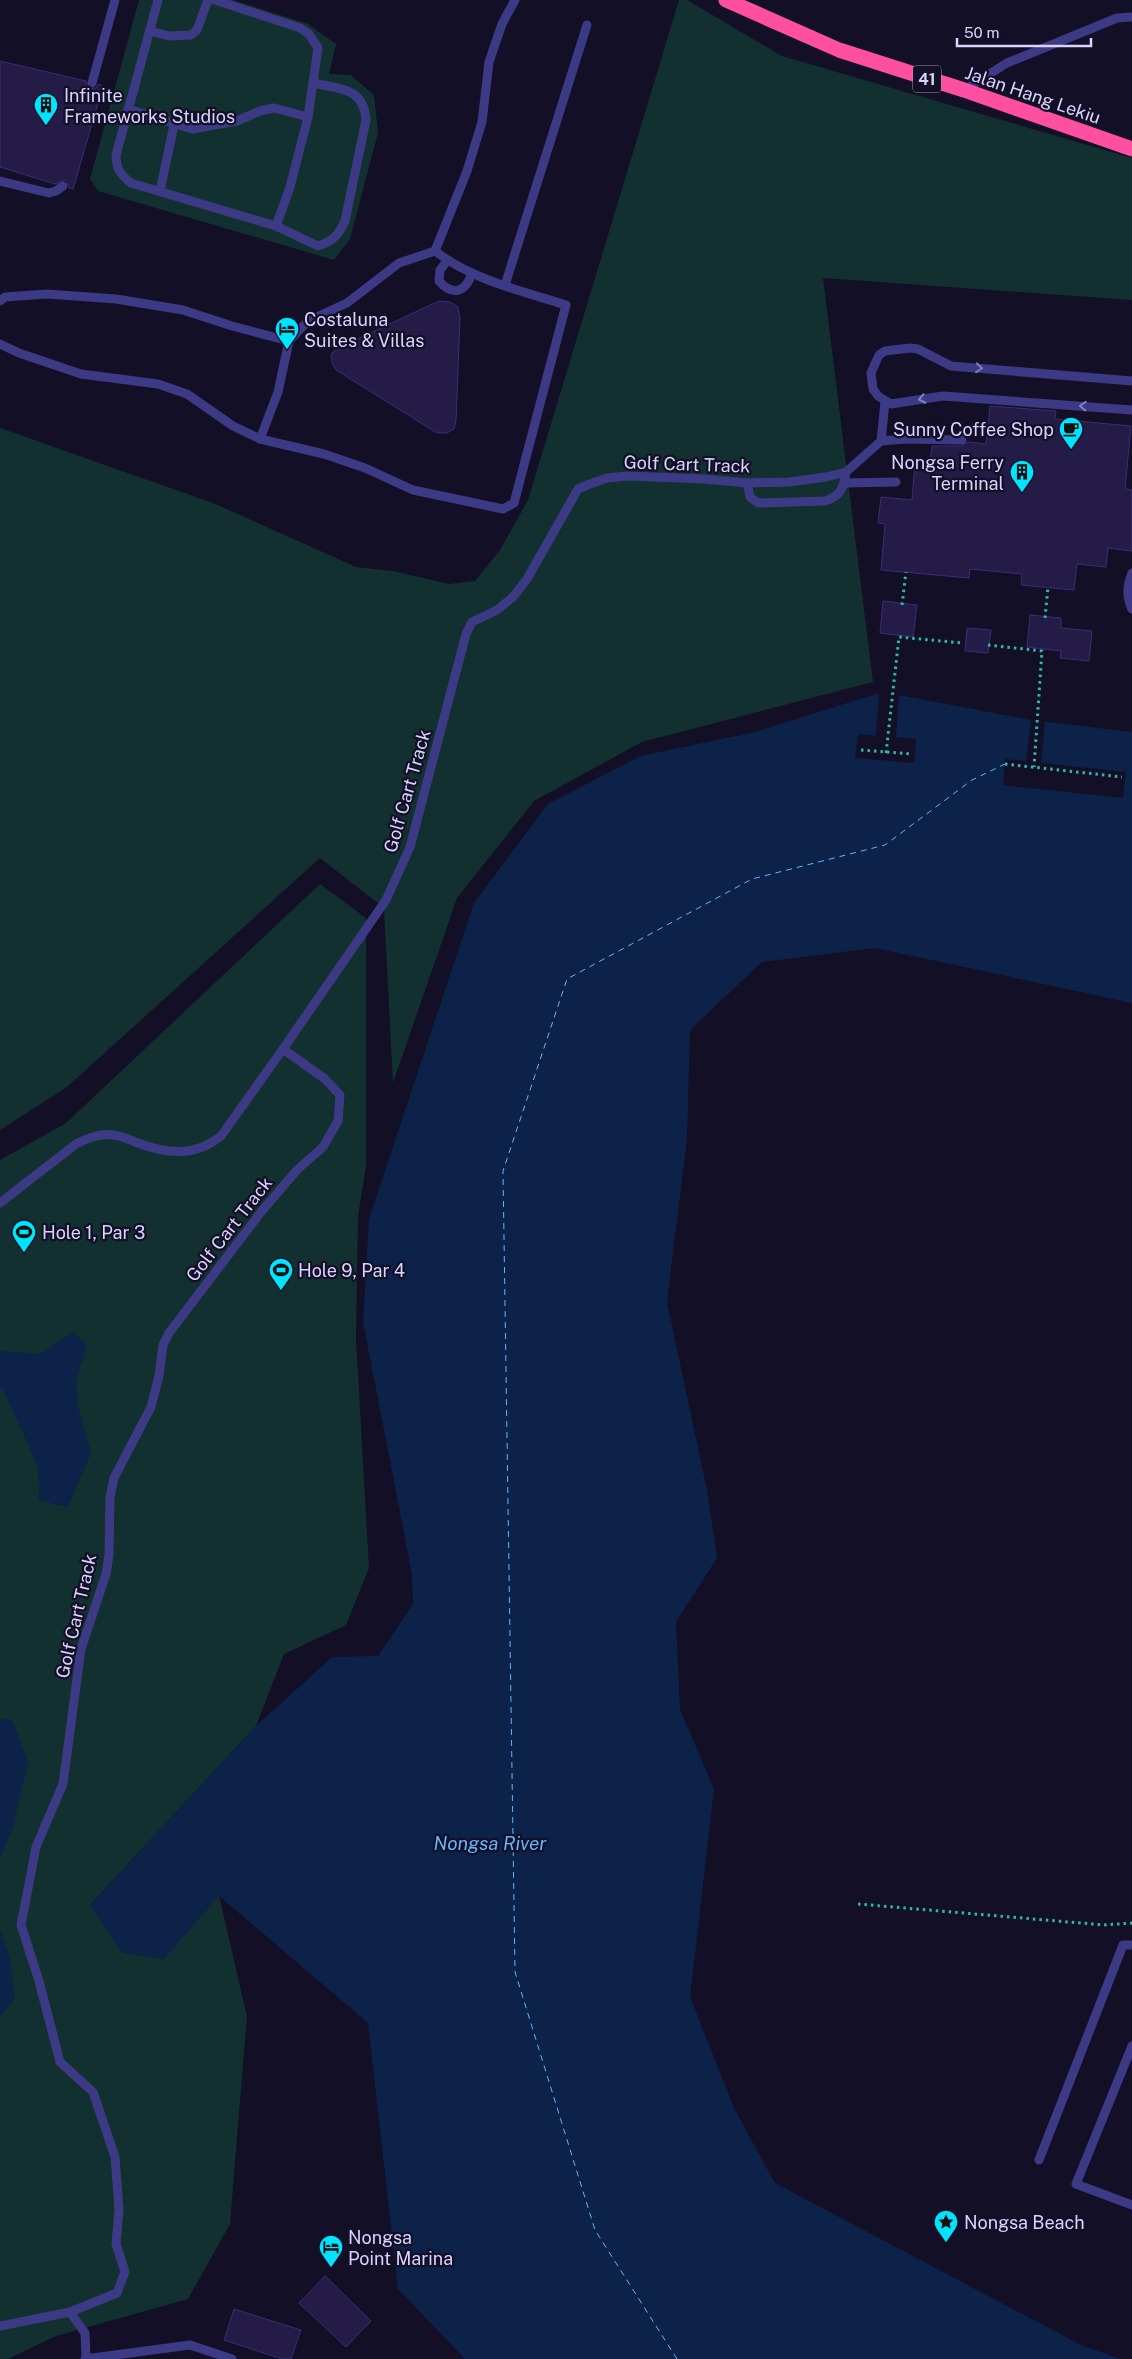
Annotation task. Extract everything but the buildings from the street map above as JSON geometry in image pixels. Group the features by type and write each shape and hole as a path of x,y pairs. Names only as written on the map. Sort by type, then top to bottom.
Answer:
{"highway":[{"name":"Jalan Hang Lekiu","path":"726,0 839,50 964,90 1132,149"}],"lane":[{"path":"92,83 115,0"},
{"path":"158,0 116,155 117,168 120,175 131,183 276,226 318,246 330,242 338,236 345,222 366,120 366,108 361,98 353,93 313,83"},
{"path":"150,30 169,36 191,35 197,30 208,0"},
{"path":"215,0 300,28 309,34 318,48 308,117 290,187 276,226"},
{"path":"260,439 278,392 289,340 308,321 347,303 399,263 434,251 467,171 482,122 489,62 502,24 515,0"},
{"path":"964,90 1007,63 1116,18 1132,17"},
{"path":"505,285 587,26"},
{"path":"128,109 174,125 192,129 207,128 236,121 260,111 274,108 308,117"},
{"path":"160,191 174,125"},
{"path":"0,181 49,193 63,186"},
{"path":"0,344 19,353 81,374 158,384 187,394 233,426 260,439 324,454 365,468 413,490 503,510 514,503 566,305 472,273 447,261 434,251"},
{"path":"447,261 440,270 439,281 445,289 456,291 464,288 469,283 472,273"},
{"path":"0,301 5,297 47,294 116,299 183,310 232,326 289,340"},
{"path":"1132,381 951,366 918,349 898,348 879,355 871,373 872,390 886,402 897,404 943,396 1132,410"},
{"path":"886,402 881,441 905,438 962,440"},
{"name":"Golf Cart Track","path":"0,2326 70,2312 117,2293 125,2272 116,2244 119,2209 115,2157 93,2092 60,2062 22,1925 36,1847 63,1784 81,1649 106,1574 109,1555 110,1497 114,1478 131,1441 151,1407 159,1376 163,1345 169,1333 261,1212 297,1170 323,1147 338,1121 340,1095 335,1088 283,1049 386,900 410,847 466,634 472,622 497,610 513,597 527,579 578,489 607,478 628,476 705,478 747,483 789,482 826,477 846,472 881,441"},
{"path":"747,483 752,500 764,503 825,501 837,495 844,483 846,472"},
{"path":"844,483 896,482"},
{"path":"1132,573 1127,586 1128,600 1132,609"},
{"path":"0,1203 76,1144 89,1137 102,1134 121,1136 156,1150 186,1153 211,1144 220,1136 283,1049"},
{"path":"1039,2160 1123,1945 1132,1944"},
{"path":"1132,2046 1076,2184 1132,2205"},
{"path":"70,2312 85,2334 85,2359 190,2345 232,2359"}],"path":[{"path":"902,605 906,572"},
{"path":"1045,618 1048,587"},
{"path":"886,752 899,637 962,643"},
{"path":"988,645 1042,652 1034,768"},
{"path":"861,750 911,754"},
{"path":"1005,764 1122,777"},
{"path":"858,1904 1104,1925 1132,1923"}],"green space":[{"path":"139,0 233,0 308,24 336,44 329,74 351,75 374,95 378,133 350,239 334,260 98,191 90,179"},
{"path":"679,0 687,0 782,56 1132,158 1132,300 823,278 873,682 642,742 534,801 457,898 393,1083 384,908 320,858 67,1087 0,1130 0,428 213,503 356,567 393,571 449,584 475,581 500,550 528,500"},
{"path":"320,884 366,918 366,1166 358,1216 356,1339 369,1568 346,1625 284,1654 256,1726 90,1905 219,1896 247,2016 230,2224 188,2299 56,2336 8,2359 0,2359 0,1160 66,1123"}],"water":[{"name":"Nongsa River","path":"879,693 899,695 1031,720 1132,732 1132,1003 875,948 762,962 690,1030 687,1139 667,1302 707,1490 717,1558 676,1622 680,1709 714,1789 690,1997 735,2110 775,2183 1081,2345 1121,2359 465,2359 398,2289 368,2023 219,1896 164,1959 122,1953 90,1905 256,1726 332,1657 378,1656 413,1604 412,1574 363,1322 369,1219 474,903 548,804 640,756 755,732"},
{"path":"73,1332 87,1345 76,1381 78,1407 91,1453 68,1507 39,1500 38,1467 5,1393 0,1389 0,1351 40,1354"},
{"path":"0,1719 12,1720 28,1762 13,1827 0,1859"},
{"path":"0,1928 10,1958 15,1999 0,2016"}],"pier":[{"path":"879,693 899,695 896,737 916,739 914,763 855,758 858,734 876,736"},
{"path":"1031,720 1045,721 1041,763 1126,772 1123,798 1003,785 1005,759 1026,761"}],"ferry route":[{"path":"677,2359 595,2230 515,1972 503,1171 567,979 752,879 885,845 972,780 1005,764"}],"place":[{"name":"Infinite Frameworks Studios","path":"46,126"},
{"name":"Costaluna Suites & Villas","path":"287,350"},
{"name":"Sunny Coffee Shop","path":"1071,450"},
{"name":"Nongsa Ferry Terminal","path":"1022,493"},
{"name":"Hole 1, Par 3","path":"24,1253"},
{"name":"Hole 9, Par 4","path":"281,1291"},
{"name":"Nongsa Beach","path":"946,2243"},
{"name":"Nongsa Point Marina","path":"331,2268"}]}
